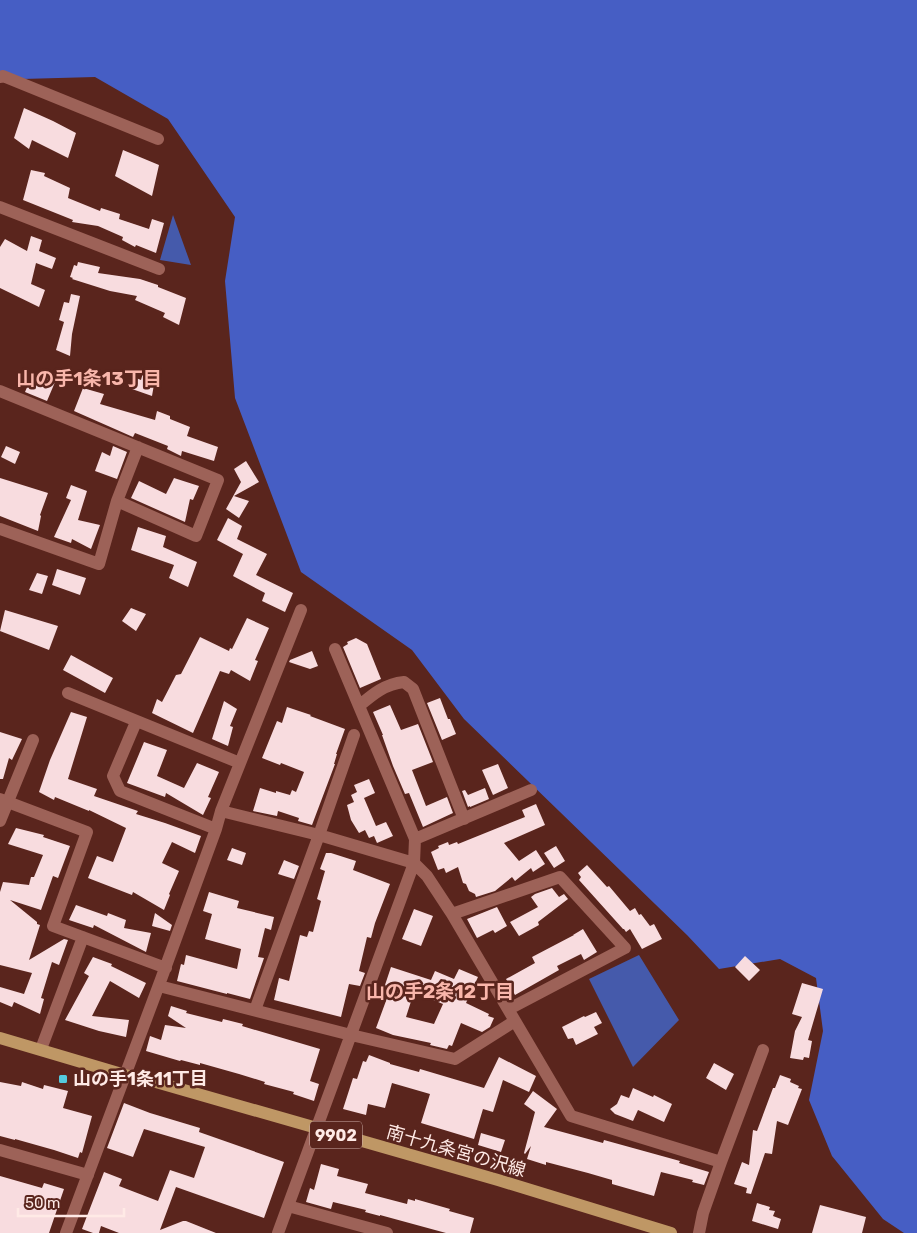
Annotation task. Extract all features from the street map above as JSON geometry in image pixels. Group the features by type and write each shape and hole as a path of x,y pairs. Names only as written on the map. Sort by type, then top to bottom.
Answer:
{"main road":[{"name":"南十九条宮の沢線","path":"0,1038 498,1180 671,1233"}],"street":[{"path":"0,77 3,76 158,139"},
{"path":"0,207 159,269"},
{"path":"0,391 218,480 196,536 117,501"},
{"path":"0,529 99,564 117,501 138,447"},
{"path":"66,1233 166,968 221,811 301,610"},
{"path":"278,1233 414,863 415,839 335,650"},
{"path":"359,706 376,692 394,683 404,682 412,689 464,818"},
{"path":"68,693 240,763"},
{"path":"136,722 113,776 120,791 216,829"},
{"path":"255,1010 354,735"},
{"path":"0,821 4,800 33,740"},
{"path":"415,839 531,790"},
{"path":"4,800 87,832 53,926 166,968"},
{"path":"221,811 319,835 414,863 427,876 452,914 571,1116 721,1162"},
{"path":"452,914 560,877 625,948 509,1010"},
{"path":"41,1050 83,937"},
{"path":"159,986 351,1035 455,1059 515,1021"},
{"path":"699,1233 703,1213 763,1050"},
{"path":"0,1150 88,1175"},
{"path":"288,1206 387,1233"}],"shaded area":[{"path":"0,0 917,0 917,1233 904,1233 883,1219 832,1156 809,1100 823,1031 816,978 780,959 719,969 687,935 464,719 412,650 301,572 235,398 225,281 235,217 168,119 95,77 22,79 0,75"},
{"path":"173,215 191,265 160,260"},
{"path":"639,955 679,1020 633,1067 589,979"}],"building":[{"path":"24,108 76,133 68,158 32,140 29,149 14,138"},
{"path":"123,150 159,165 152,196 115,176"},
{"path":"31,170 45,173 44,176 70,188 68,198 100,211 101,208 120,214 119,219 149,229 152,219 164,223 156,253 136,245 135,247 122,240 123,237 98,226 72,222 73,220 23,200"},
{"path":"31,236 42,240 39,251 56,258 52,269 36,263 31,284 45,290 39,307 0,288 0,247 5,239 27,251"},
{"path":"78,262 100,267 98,273 140,279 186,298 179,325 163,317 165,313 135,300 137,296 110,291 72,279 70,277 74,265 77,266"},
{"path":"71,294 80,296 72,334 70,356 56,350 64,322 59,320 64,302 69,303"},
{"path":"42,369 58,375 47,401 25,392 31,378 41,381"},
{"path":"144,369 156,373 152,396 132,389 136,378 141,380"},
{"path":"83,388 104,394 100,404 155,420 157,411 170,416 170,419 190,427 187,436 218,447 214,461 182,451 181,456 167,449 168,446 135,433 133,437 74,411"},
{"path":"6,446 20,452 15,464 1,457"},
{"path":"113,446 127,452 117,479 95,471 102,452 110,456"},
{"path":"246,461 259,482 234,496 249,501 239,518 226,509 241,482 234,469"},
{"path":"0,478 48,493 40,515 38,531 0,516"},
{"path":"174,478 199,486 193,500 190,499 185,522 131,498 139,481 166,494"},
{"path":"71,485 87,491 78,520 100,525 91,549 72,539 71,543 54,537 71,500 66,498"},
{"path":"228,518 242,526 237,539 267,554 256,575 293,593 285,612 262,601 265,593 233,576 243,554 217,540"},
{"path":"138,527 166,536 163,547 197,562 188,587 169,578 174,565 131,550"},
{"path":"57,569 86,578 80,595 52,585"},
{"path":"37,573 48,576 42,594 29,590"},
{"path":"131,608 146,614 136,631 122,621"},
{"path":"5,610 58,626 49,650 0,631"},
{"path":"247,618 269,628 255,660 258,661 250,681 231,670 229,674 220,671 193,733 152,713 157,699 162,702 176,675 181,674 200,637 229,651 230,648 232,649"},
{"path":"356,638 367,644 381,679 360,688 343,647 348,644 347,642"},
{"path":"312,651 318,666 310,669 289,662 290,660"},
{"path":"71,655 113,678 105,693 63,670"},
{"path":"440,698 456,734 442,740 427,703"},
{"path":"224,701 237,709 230,726 233,727 228,746 212,739"},
{"path":"390,705 401,730 418,724 433,762 412,770 426,806 447,797 453,813 423,827 409,793 405,794 373,712"},
{"path":"287,707 345,729 336,754 335,764 312,825 298,821 299,818 278,811 277,816 253,811 260,788 290,795 292,790 296,792 304,772 262,758 277,721 282,723"},
{"path":"71,712 87,717 68,779 97,789 94,796 138,811 136,814 201,836 195,853 172,842 162,863 179,871 164,910 133,892 132,895 88,878 97,856 113,862 126,828 89,810 55,797 54,800 39,792 50,760"},
{"path":"0,732 22,739 12,760 9,758 3,779 0,779"},
{"path":"144,742 167,750 157,776 184,788 197,763 219,772 208,797 211,798 203,815 166,793 165,797 127,783"},
{"path":"498,764 508,788 493,795 482,770"},
{"path":"369,779 375,793 364,798 376,826 386,822 393,836 377,843 374,836 369,838 365,830 359,833 351,820 347,805 354,802 351,795 357,792 354,785"},
{"path":"485,788 489,799 468,807 462,791 465,790 468,795"},
{"path":"536,804 545,825 504,843 519,861 536,850 545,864 533,872 531,868 515,881 512,877 495,891 476,897 475,894 469,891 466,884 463,883 458,867 446,873 444,868 438,870 431,852 439,848 438,846 448,842 449,845 457,842 458,844 525,817 522,810"},
{"path":"16,828 44,835 43,837 70,846 58,878 53,876 41,910 10,900 40,925 29,960 64,939 68,940 59,965 52,962 41,998 44,999 40,1014 14,1002 12,1007 0,1002 0,987 24,994 32,973 0,965 0,892 3,882 29,885 31,877 34,877 43,855 8,844"},
{"path":"556,846 565,861 554,868 544,853"},
{"path":"232,848 246,853 242,865 227,860"},
{"path":"326,853 356,861 353,870 390,884 371,938 367,937 359,971 365,973 360,986 349,984 341,1017 274,1000 279,978 289,981 300,935 307,937 309,931 313,932 321,901 317,899 325,871 320,869"},
{"path":"284,860 299,866 294,879 278,874"},
{"path":"587,865 607,887 609,886 630,911 635,908 650,926 654,924 662,939 642,949 630,929 626,932 579,880 581,877 578,873"},
{"path":"552,888 559,897 564,894 568,899 538,922 539,925 519,936 510,922 538,907 531,897"},
{"path":"209,892 239,901 237,908 274,917 271,930 265,928 258,957 264,958 250,999 177,981 181,964 184,965 186,955 237,969 241,949 205,939 212,914 203,911"},
{"path":"76,905 107,916 108,913 126,920 124,928 151,933 146,952 94,925 93,928 69,920"},
{"path":"497,907 507,926 495,933 493,930 477,938 467,919"},
{"path":"414,909 433,916 421,946 402,939"},
{"path":"155,913 172,925 170,931 152,926"},
{"path":"583,929 597,952 584,960 581,954 557,966 559,970 515,995 506,979 535,963 532,957"},
{"path":"745,956 760,970 749,981 735,967"},
{"path":"93,957 112,964 111,966 146,983 139,998 110,981 92,1016 129,1020 126,1037 65,1020 89,976 84,973"},
{"path":"391,967 431,980 435,971 454,979 459,969 478,977 466,1003 494,1018 490,1027 482,1032 461,1023 452,1046 449,1045 447,1049 430,1045 431,1043 393,1035 376,1028 390,990 384,988","holes":["414,992 443,1004 434,1024 406,1017"]},
{"path":"802,983 823,989 808,1040 812,1041 809,1058 804,1057 803,1060 790,1058 795,1031 802,1017 792,1014"},
{"path":"171,1006 187,1011 186,1013 222,1022 223,1019 243,1024 242,1026 320,1049 310,1081 319,1084 314,1101 293,1094 294,1092 264,1084 265,1082 239,1074 200,1063 200,1065 180,1061 146,1051 150,1036 161,1040 165,1025 186,1028 168,1016"},
{"path":"596,1012 602,1023 594,1027 598,1034 576,1045 573,1038 568,1039 562,1027"},
{"path":"369,1055 390,1064 419,1072 420,1069 484,1088 499,1057 536,1076 529,1092 503,1080 493,1112 483,1109 474,1139 421,1123 430,1094 392,1083 385,1108 368,1104 366,1115 343,1109 353,1078 357,1079 363,1061 366,1062"},
{"path":"714,1063 734,1074 726,1090 706,1078"},
{"path":"780,1075 791,1079 790,1082 802,1089 788,1125 777,1121 772,1154 765,1153 751,1194 746,1193 747,1188 734,1184 742,1162 749,1165 753,1130 757,1131 773,1088 775,1088"},
{"path":"0,1082 21,1086 22,1082 43,1089 44,1085 68,1091 63,1108 92,1116 82,1153 80,1152 78,1158 0,1136"},
{"path":"633,1088 672,1104 664,1122 638,1110 633,1121 615,1114 610,1109 617,1104 621,1095 629,1098"},
{"path":"533,1091 557,1109 544,1127 603,1143 604,1140 680,1161 679,1163 709,1172 704,1185 692,1182 693,1180 661,1172 654,1196 612,1184 612,1180 588,1173 546,1162 546,1165 527,1159 531,1146 524,1153 535,1112 524,1104"},
{"path":"124,1103 200,1128 199,1132 284,1162 264,1218 176,1187 160,1230 186,1221 216,1233 119,1233 101,1226 99,1233 93,1233 82,1229 104,1172 122,1179 119,1186 158,1201 170,1170 194,1178 205,1147 144,1129 133,1157 107,1148"},
{"path":"481,1133 505,1140 501,1152 478,1145"},
{"path":"321,1164 339,1169 337,1176 368,1184 365,1193 407,1204 408,1199 415,1201 415,1199 474,1218 470,1233 446,1233 333,1202 331,1209 306,1202 310,1188 314,1190"},
{"path":"0,1176 42,1188 44,1183 64,1189 49,1233 0,1233"},
{"path":"757,1203 770,1207 769,1210 775,1211 773,1216 781,1219 778,1229 752,1221"},
{"path":"820,1205 866,1217 862,1233 812,1233"}],"place":[{"name":"山の手1条11丁目","path":"63,1079"}],"district":[{"name":"山の手1条13丁目","path":"89,378"},
{"name":"山の手2条12丁目","path":"440,991"}]}
